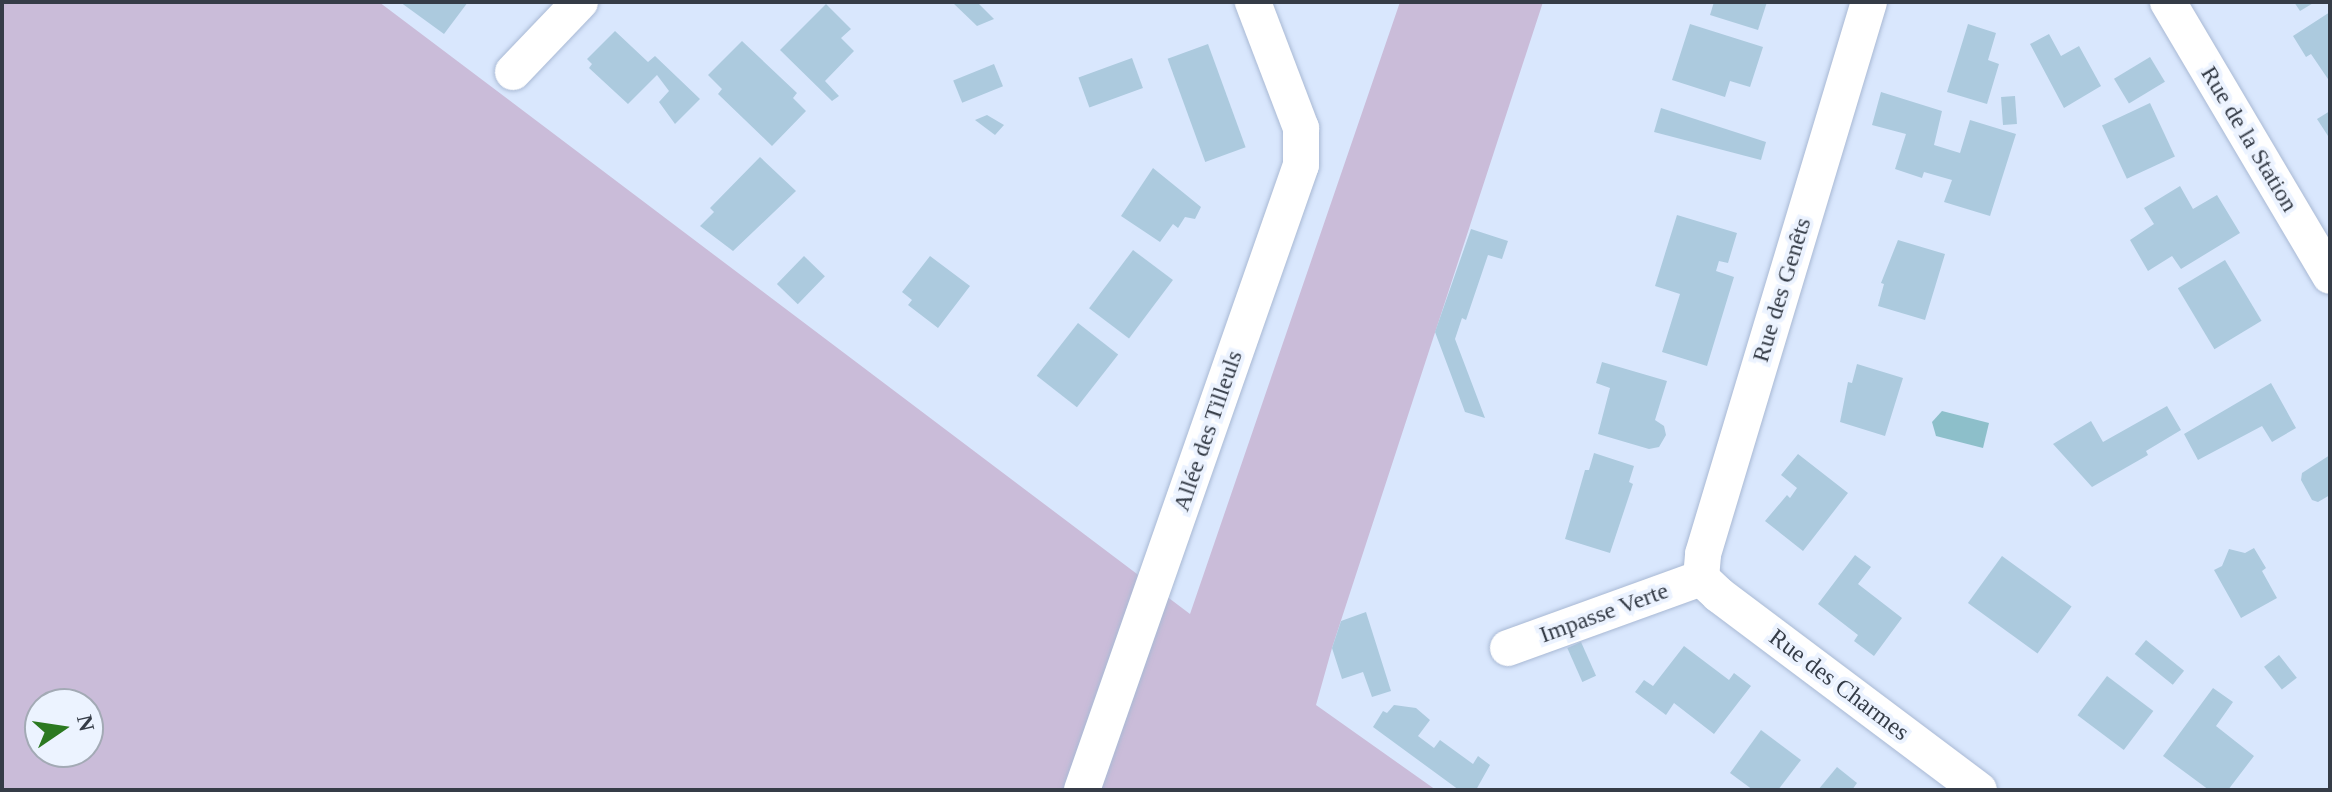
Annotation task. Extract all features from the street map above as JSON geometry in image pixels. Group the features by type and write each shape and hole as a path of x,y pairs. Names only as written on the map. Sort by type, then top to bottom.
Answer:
{"street":[{"path":"513,72 580,2"},
{"name":"Allée des Tilleuls","path":"1082,790 1301,165 1301,128 1253,2"},
{"name":"Rue des Genêts","path":"1701,578 1703,554 1869,2"},
{"name":"Rue de la Station","path":"2168,2 2330,276"},
{"name":"Impasse Verte","path":"1508,648 1701,578"},
{"name":"Rue des Charmes","path":"1701,578 1719,595 1979,790"}],"shaded area":[{"path":"2,2 379,2 1190,614 1400,2 1543,2 1316,705 1436,790 2,790"},
{"path":"1942,411 1989,423 1983,448 1936,436 1932,422"}],"building":[{"path":"400,2 468,2 444,34"},
{"path":"952,2 977,2 994,19 977,26"},
{"path":"1714,2 1767,2 1758,30 1710,15"},
{"path":"2294,2 2315,2 2300,11"},
{"path":"826,4 851,29 841,38 854,51 825,81 839,96 832,101 780,50"},
{"path":"2330,12 2330,82 2311,54 2306,57 2293,36"},
{"path":"1690,24 1763,47 1750,87 1730,81 1725,97 1672,80"},
{"path":"1968,24 1996,33 1988,60 1999,64 1987,104 1947,92"},
{"path":"615,31 648,62 655,56 700,99 675,124 659,102 669,91 657,75 628,104 589,68 592,64 587,59"},
{"path":"2049,34 2061,56 2079,46 2101,86 2064,108 2030,44"},
{"path":"742,41 797,93 793,98 806,111 772,146 718,94 722,89 708,75"},
{"path":"1208,44 1246,147 1205,162 1168,59"},
{"path":"2150,57 2165,82 2129,103 2114,79"},
{"path":"1132,58 1143,88 1089,108 1078,77"},
{"path":"994,64 1003,86 962,103 953,80"},
{"path":"1881,92 1942,111 1934,145 1960,153 1970,120 2016,134 1990,216 1944,202 1952,180 1924,172 1922,178 1895,169 1906,134 1872,125"},
{"path":"2015,96 2017,124 2003,125 2001,97"},
{"path":"2150,103 2175,156 2127,179 2102,125"},
{"path":"1661,108 1766,142 1761,160 1654,132"},
{"path":"2330,111 2330,139 2317,119"},
{"path":"987,115 1004,125 995,135 975,120"},
{"path":"760,157 796,191 733,251 700,226 714,212 710,208"},
{"path":"1153,168 1201,207 1195,219 1185,217 1178,228 1173,224 1160,242 1121,216"},
{"path":"2180,186 2193,209 2217,195 2240,233 2181,269 2172,256 2148,271 2130,240 2154,224 2144,208"},
{"path":"1677,215 1737,233 1728,263 1719,261 1716,271 1734,277 1707,366 1662,352 1680,294 1655,286"},
{"path":"1471,229 1508,241 1502,259 1488,255 1466,320 1462,318 1455,339 1485,418 1465,412 1435,332"},
{"path":"1898,240 1945,254 1925,320 1878,306 1884,284 1881,283"},
{"path":"1133,250 1173,280 1129,338 1089,308"},
{"path":"804,256 825,276 798,304 777,284"},
{"path":"930,256 970,286 938,328 908,305 912,300 902,292"},
{"path":"2225,260 2262,321 2214,349 2178,288"},
{"path":"1078,323 1118,354 1077,407 1037,376"},
{"path":"1602,362 1667,381 1655,420 1664,426 1666,435 1659,447 1649,449 1598,434 1610,388 1596,383"},
{"path":"1857,364 1903,378 1885,436 1840,422 1848,382 1852,383"},
{"path":"2271,383 2296,428 2272,442 2262,426 2198,460 2184,434"},
{"path":"2167,406 2181,430 2146,451 2148,455 2092,487 2053,444 2091,421 2103,442"},
{"path":"1594,453 1634,466 1629,482 1633,484 1610,553 1565,539 1585,470 1589,470"},
{"path":"1798,454 1848,493 1803,551 1765,521 1797,488 1781,475"},
{"path":"2330,455 2330,495 2318,502 2312,500 2301,480 2302,473"},
{"path":"2254,548 2266,568 2262,571 2277,598 2241,618 2214,570 2222,566 2229,549 2245,553"},
{"path":"1855,555 1871,567 1858,584 1902,618 1874,656 1854,641 1858,635 1818,604"},
{"path":"2002,556 2072,607 2037,653 1968,603"},
{"path":"1366,612 1391,691 1372,697 1363,672 1342,679 1332,648 1341,621"},
{"path":"2146,640 2184,671 2173,685 2135,654"},
{"path":"1581,642 1596,676 1582,682 1567,648"},
{"path":"1684,646 1729,680 1734,673 1751,686 1714,734 1674,703 1666,715 1635,692 1644,680 1653,686"},
{"path":"2279,655 2297,678 2282,690 2264,667"},
{"path":"2107,676 2153,711 2124,750 2078,715"},
{"path":"2213,688 2233,702 2216,726 2254,756 2228,790 2209,790 2163,756"},
{"path":"1394,705 1416,708 1430,720 1418,736 1434,748 1440,740 1473,764 1478,756 1490,765 1476,790 1459,790 1373,727 1383,711 1387,713"},
{"path":"1761,730 1801,760 1778,790 1753,790 1730,773"},
{"path":"1837,767 1857,783 1852,790 1818,790"}]}
